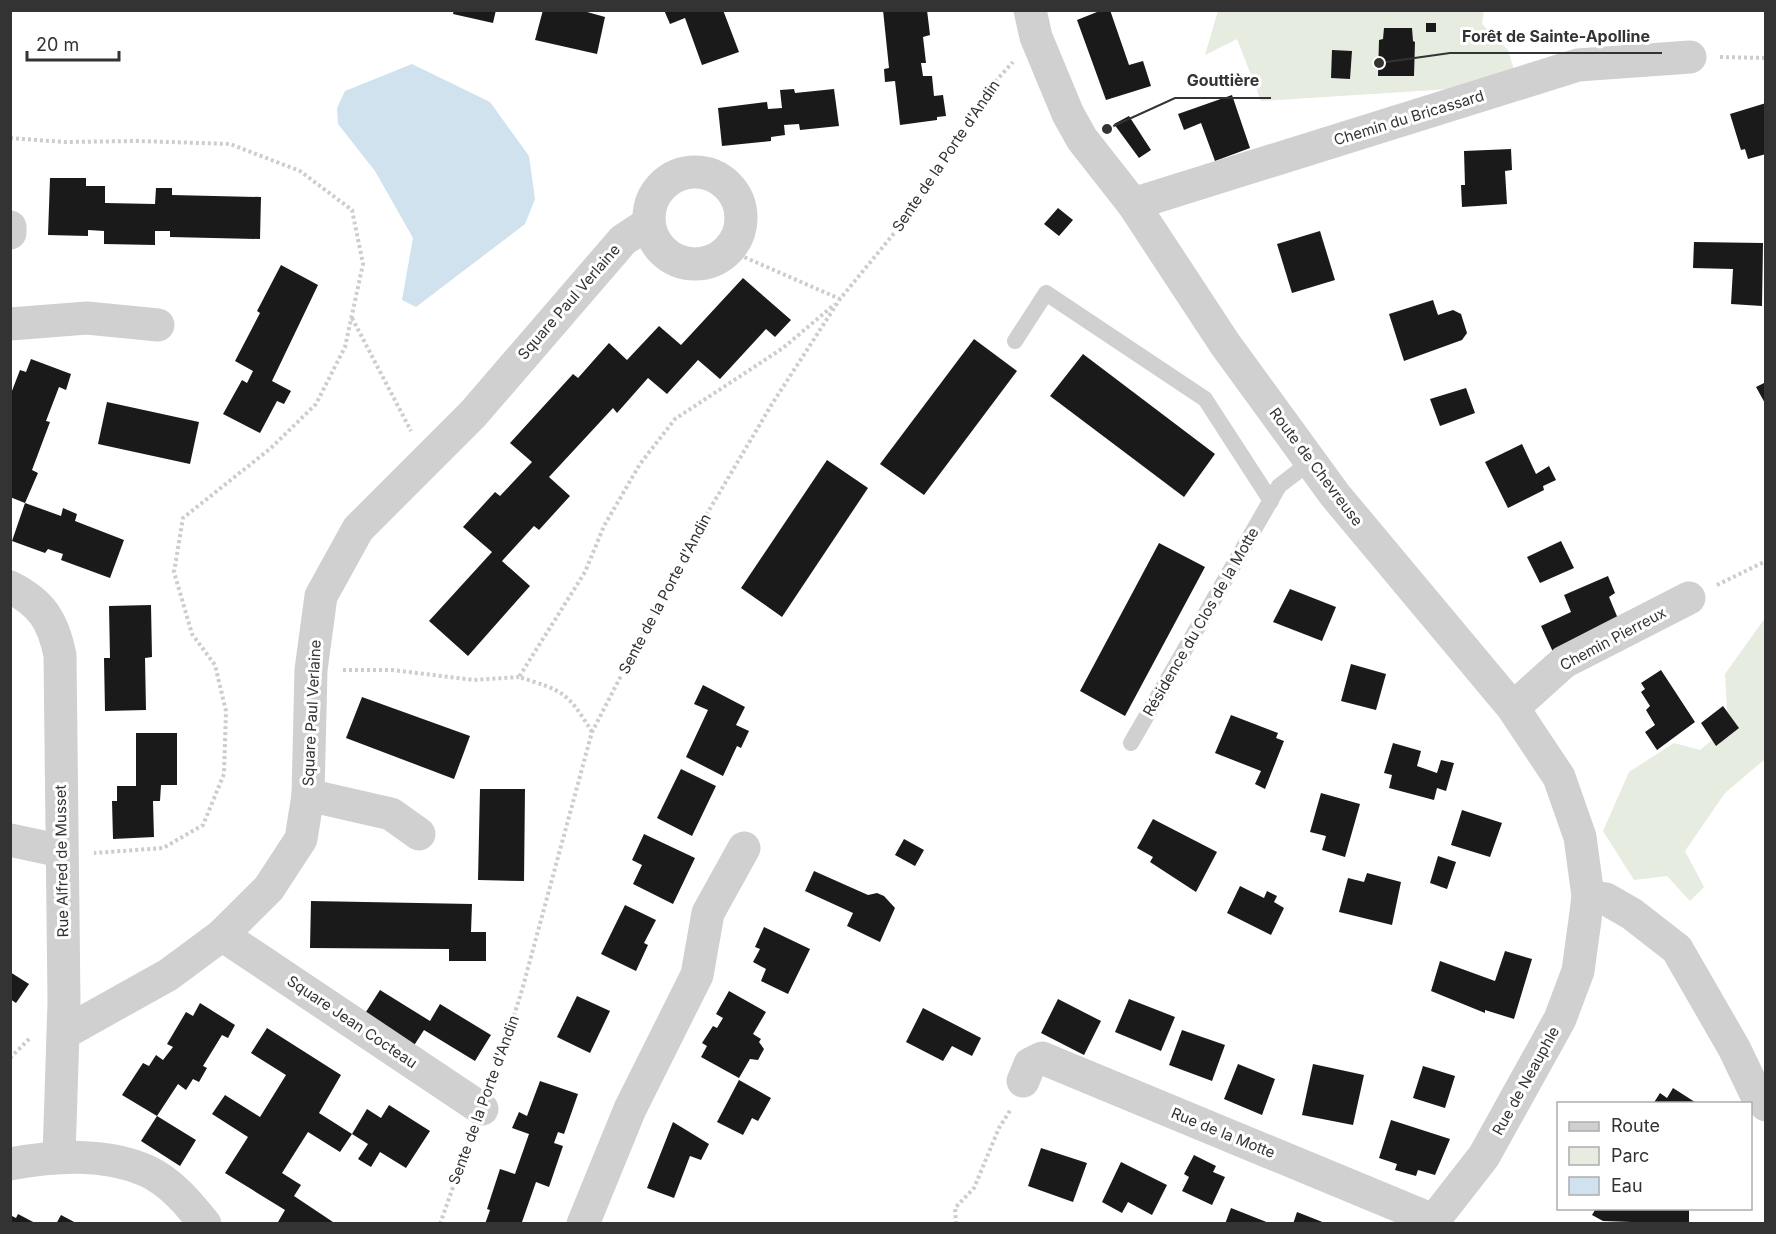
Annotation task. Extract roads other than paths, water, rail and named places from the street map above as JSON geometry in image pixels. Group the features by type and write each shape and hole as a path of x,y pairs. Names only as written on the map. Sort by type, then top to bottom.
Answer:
{"street":[{"name":"Route de Chevreuse","path":"1033,24 1070,118 1082,139 1133,204 1225,344 1342,504 1513,708 1559,777 1580,837 1587,908"},
{"name":"Chemin du Bricassard","path":"1133,204 1578,65 1689,57"},
{"path":"695,172 710,175 724,182 734,194 740,208 738,231 728,250 716,259 702,264 687,264 661,249 653,237 649,223 653,201 666,182 680,175 695,172"},
{"name":"Square Paul Verlaine","path":"64,1033 168,975 222,935 269,888 301,839 308,795 311,670 321,596 358,529 473,414 623,240 649,223"},
{"path":"10,227 10,233"},
{"path":"10,324 87,318 158,325"},
{"name":"Rue Alfred de Musset","path":"10,587 32,598 46,615 56,635 60,656 64,1033 58,1156"},
{"name":"Chemin Pierreux","path":"1513,708 1564,662 1689,598"},
{"path":"308,795 391,814 419,834"},
{"path":"10,840 61,851"},
{"path":"583,1224 630,1109 697,975 708,913 744,848"},
{"path":"1587,908 1606,899 1632,914 1677,949 1734,1048 1757,1096 1766,1105"},
{"name":"Rue de Neauphle","path":"1432,1222 1484,1156 1560,1019 1578,971 1587,908"},
{"name":"Square Jean Cocteau","path":"222,935 482,1109"},
{"name":"Rue de la Motte","path":"1023,1081 1030,1064 1042,1058 1432,1222"},
{"path":"10,1164 58,1156 109,1160 148,1171 178,1193 205,1224"}],"lane":[{"path":"1015,341 1046,293 1205,399 1270,501"},
{"name":"Résidence du Clos de la Motte","path":"1131,743 1279,486 1311,462"}],"water":[{"path":"412,64 490,102 529,156 535,199 525,224 416,307 402,300 413,238 375,171 338,124 337,108 345,91"}],"place":[{"name":"Forêt de Sainte-Apolline","path":"1379,63"},
{"name":"Gouttière","path":"1107,129"}]}
